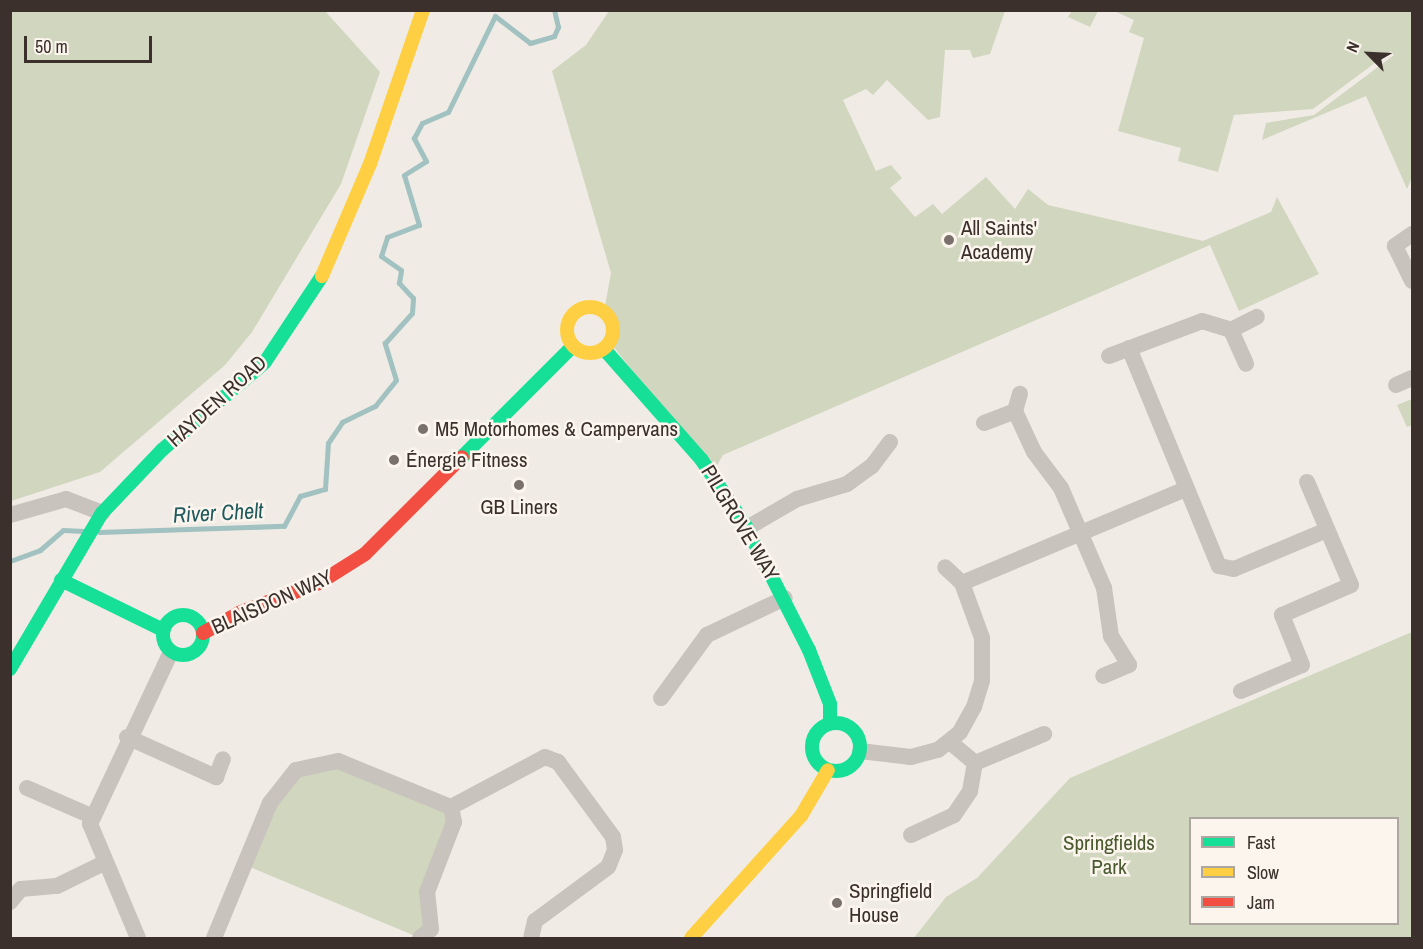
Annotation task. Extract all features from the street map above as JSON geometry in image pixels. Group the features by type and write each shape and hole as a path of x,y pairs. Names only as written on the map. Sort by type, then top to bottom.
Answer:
{"street":[{"name":"HAYDEN ROAD","path":"10,669 100,517 162,450 265,362 320,282 370,164 423,10"},
{"path":"1413,234 1395,246 1413,281"},
{"path":"592,307 612,321 613,332 604,349 594,353 573,346 569,320 592,307"},
{"path":"1109,356 1195,321 1232,330 1257,317"},
{"path":"1232,330 1246,364"},
{"name":"BLAISDON WAY","path":"203,633 241,612 319,583 365,554 573,346"},
{"path":"1129,348 1216,563 1226,570 1328,530"},
{"name":"PILGROVE WAY","path":"604,349 701,459 747,528 784,598 831,704 830,723"},
{"path":"1395,385 1413,378"},
{"path":"984,423 1017,403 1034,452 1060,488 1104,588 1111,636 1129,665 1103,676"},
{"path":"747,528 797,499 847,484 872,466 890,442"},
{"path":"1241,691 1302,664 1282,615 1351,585 1307,482"},
{"path":"962,583 1186,489"},
{"path":"10,515 66,499 100,517"},
{"path":"860,751 911,757 951,743 974,707 983,666 982,638 962,583 945,567"},
{"path":"61,580 163,630 171,652 127,737 91,816 90,832 138,939"},
{"path":"661,698 707,635 784,598"},
{"path":"163,630 168,621 184,615 199,622 203,633 190,654 171,652"},
{"path":"828,770 812,750 816,733 830,723 853,729 860,751"},
{"path":"975,763 1044,734"},
{"path":"127,737 216,777 223,759"},
{"path":"951,743 975,763"},
{"path":"828,770 849,768 860,751"},
{"path":"451,807 539,758 551,758 613,837 615,850 608,867 535,921 531,939"},
{"path":"214,939 270,803 296,770 338,760 451,807"},
{"path":"911,835 959,810 974,780 975,763"},
{"path":"691,939 801,816 828,770"},
{"path":"27,788 91,816"},
{"path":"426,934 427,892 454,822 451,807"},
{"path":"10,902 21,889 57,886 104,863"}],"green space":[{"path":"10,11 325,11 380,72 341,184 252,332 225,365 100,472 11,501"},
{"name":"All Saints' Academy","path":"609,11 1005,11 990,54 973,58 970,50 945,50 940,117 928,120 887,80 873,95 866,89 843,100 876,171 891,165 902,178 890,188 915,217 933,204 942,214 986,177 1015,209 1028,189 1048,205 1203,241 1271,212 1277,197 1319,274 1239,311 1210,245 723,455 712,474 610,342 612,321 604,312 611,273 552,71 586,45"},
{"path":"1072,11 1098,11 1090,27 1068,17"},
{"path":"1114,11 1412,11 1412,177 1407,189 1366,96 1262,140 1266,123 1314,115 1394,55 1391,51 1313,109 1234,115 1218,172 1178,161 1181,148 1118,131 1144,38 1129,32 1134,20"},
{"path":"1412,399 1412,425 1407,427 1397,405"},
{"name":"Springfields Park","path":"1412,632 1412,938 914,938 946,897 977,878 1070,778"},
{"path":"315,761 451,807 434,873 431,911 420,938 245,865 270,803"}],"waterway":[{"name":"River Chelt","path":"99,532 284,526 300,496 325,489 328,443 342,422 375,406 396,380 385,343 412,313 413,298 399,283 401,270 381,256 387,237 419,225 404,175 426,161 414,138 422,123 448,112 495,16 530,43 554,36 558,27 554,10"},
{"name":"River Chelt","path":"10,561 40,550 63,530 84,531"}],"traffic: fast":[{"path":"10,669 102,513 162,450 265,362 322,276"},
{"path":"462,457 573,346"},
{"path":"604,349 701,459 747,528 809,650 830,704 830,723"},
{"path":"61,580 163,630"},
{"path":"183,615 191,616 197,621 202,627 203,635 202,643 197,649 191,654 183,655 175,654 169,649 164,643 163,635 164,627 169,621 175,616 183,615"},
{"path":"836,723 853,730 860,747 853,764 836,771 819,764 812,747 819,730 836,723"}],"traffic: slow":[{"path":"322,276 370,164 423,10"},
{"path":"590,307 606,314 613,330 606,346 590,353 574,346 567,330 574,314 590,307"},
{"path":"691,938 801,816 828,770"}],"traffic: jam":[{"path":"203,633 241,612 319,583 365,554 462,457"}],"place":[{"name":"All Saints' Academy","path":"949,240"},
{"name":"M5 Motorhomes & Campervans","path":"423,429"},
{"name":"Énergie Fitness","path":"394,460"},
{"name":"GB Liners","path":"519,485"},
{"name":"Springfield House","path":"837,903"}]}
